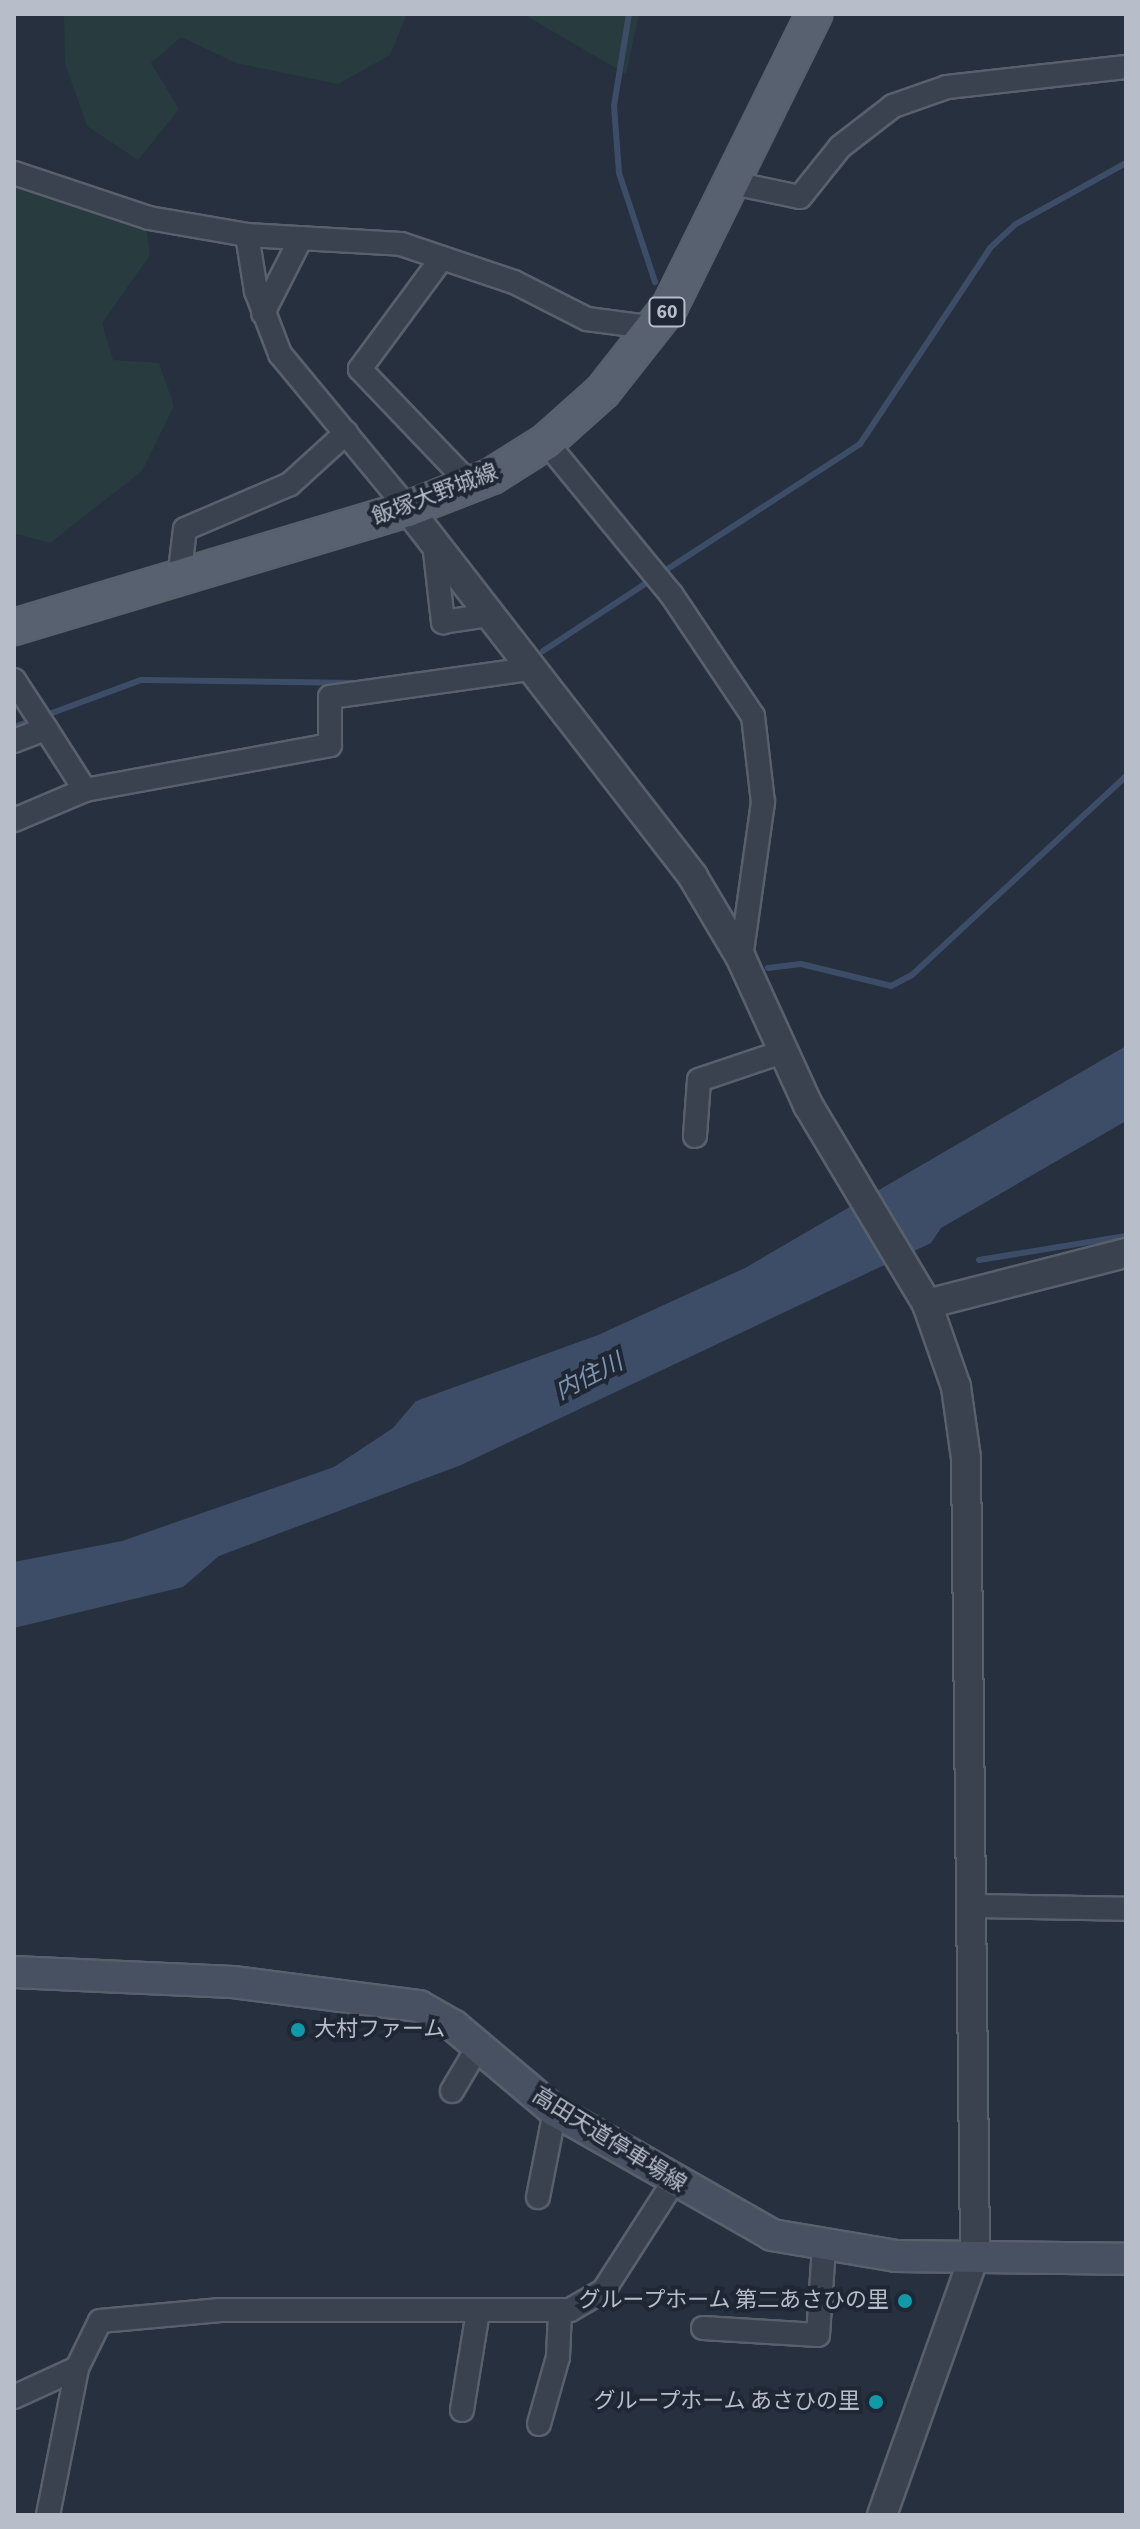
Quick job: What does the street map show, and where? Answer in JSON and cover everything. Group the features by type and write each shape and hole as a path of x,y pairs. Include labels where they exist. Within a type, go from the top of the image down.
{"main road":[{"name":"飯塚大野城線","path":"14,627 408,509 471,485 546,442 603,391 655,328 733,183 814,14"},
{"name":"高田天道停車場線","path":"14,1972 386,1998 419,2006 478,2047 555,2111 772,2235 824,2247 1126,2259"}],"street":[{"path":"733,183 800,197 840,147 893,106 947,87 1126,67"},
{"path":"14,173 149,218 247,235 401,244 587,319 655,328"},
{"path":"247,235 263,313 280,354 408,509 693,877 741,958 782,1052 845,1167 927,1304 946,1346 966,1458 975,1906 975,2254 882,2515"},
{"path":"263,313 301,238"},
{"path":"442,258 360,369 471,485"},
{"path":"179,579 185,529 290,484 346,433"},
{"path":"546,442 671,594 753,716 763,802 741,958"},
{"path":"434,543 443,622 489,615"},
{"path":"14,820 85,790 330,745 330,697 530,669"},
{"path":"14,680 85,790"},
{"path":"14,741 40,720"},
{"path":"695,1136 699,1080 782,1052"},
{"path":"927,1304 1126,1253"},
{"path":"975,1906 1126,1909"},
{"path":"452,2091 478,2047"},
{"path":"538,2197 555,2111"},
{"path":"49,2515 77,2368 100,2321 132,2313 560,2311 589,2304 604,2290 674,2181"},
{"path":"703,2328 818,2335 824,2247"},
{"path":"462,2410 478,2311"},
{"path":"539,2424 558,2357 560,2311"},
{"path":"14,2397 77,2368"}],"green space":[{"path":"64,14 407,14 390,55 338,84 236,63 181,37 151,63 179,109 138,160 87,126 65,63"},
{"path":"523,14 639,14 626,74"},
{"path":"14,181 146,227 150,255 102,323 113,360 159,363 174,406 142,471 50,543 14,533"}],"water":[{"name":"内住川","path":"1126,1046 1126,1121 941,1228 931,1243 461,1465 219,1556 183,1587 14,1628 14,1562 122,1541 334,1467 393,1428 416,1401 598,1335 745,1268"}],"waterway":[{"path":"629,14 614,106 619,173 655,282"},
{"path":"663,572 860,444 990,248 1016,224 1126,163"},
{"path":"543,651 648,582"},
{"path":"44,716 141,680 358,683"},
{"path":"14,727 33,720"},
{"path":"768,968 801,964 891,986 912,975 1126,776"},
{"path":"979,1260 1126,1236"}],"place":[{"name":"大村ファーム","path":"298,2030"},
{"name":"グループホーム 第二あさひの里","path":"905,2301"},
{"name":"グループホーム あさひの里","path":"876,2402"}]}
